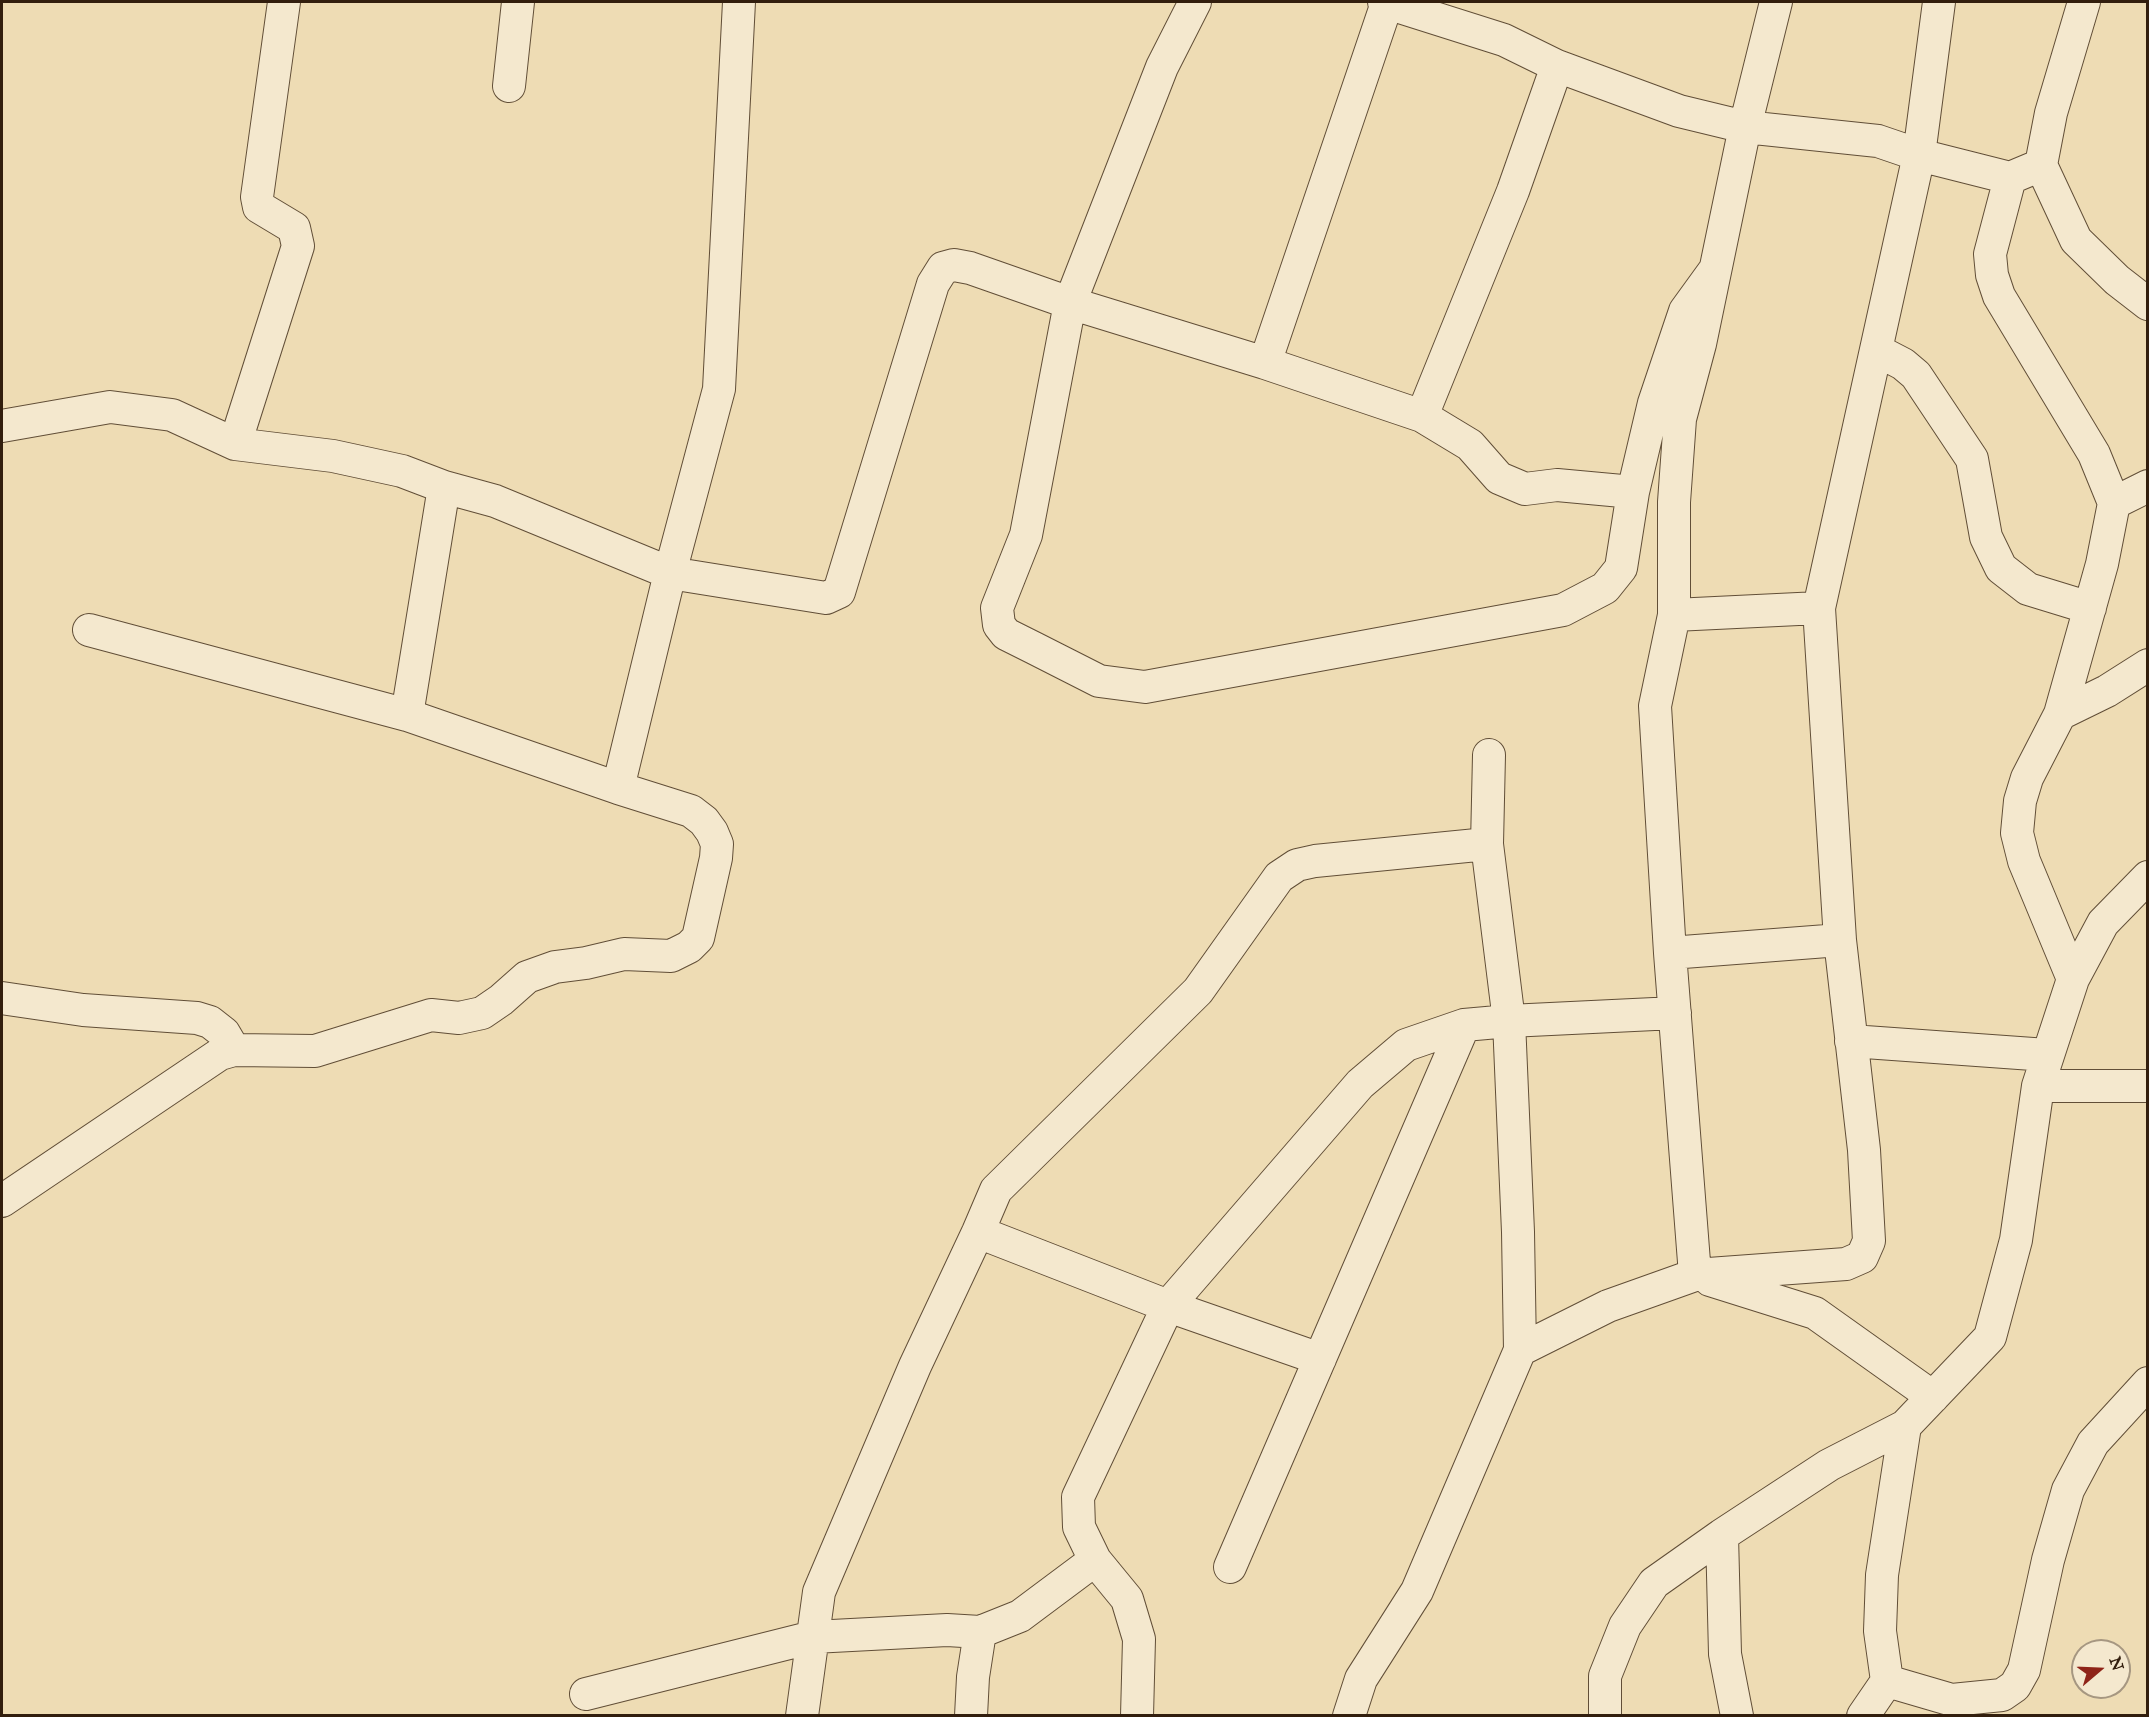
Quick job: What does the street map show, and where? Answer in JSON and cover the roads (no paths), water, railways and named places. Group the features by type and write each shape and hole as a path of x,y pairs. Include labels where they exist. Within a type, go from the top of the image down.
{"street":[{"path":"234,444 298,246 294,228 259,207 257,196 284,2"},
{"path":"509,86 518,2"},
{"path":"618,788 670,573 719,389 739,2"},
{"path":"1195,2 1162,67 1070,303 1026,535 997,608 999,625 1006,634 1100,681 1145,687 1563,610 1605,588 1621,568 1633,492 1654,403 1684,311 1714,271"},
{"path":"1265,363 1386,2 1504,40 1557,66 1679,111 1745,127 1878,141 1919,155 2010,178 2041,165"},
{"path":"1695,1275 1670,953 1655,706 1674,615 1674,502 1680,419 1700,344 1745,127 1776,2"},
{"path":"1520,1350 1608,1306 1695,1275 1846,1264 1862,1257 1869,1241 1864,1150 1840,940 1819,608 1919,155 1940,2"},
{"path":"2084,2 2051,113 2041,165 2076,240 2117,280 2148,304"},
{"path":"1422,416 1513,191 1557,66"},
{"path":"2010,178 1990,254 1992,275 1999,296 2094,454 2114,503 2102,564 2060,714 2027,777 2020,801 2017,833 2024,861 2073,979"},
{"path":"2,426 110,407 172,415 234,444 333,456 402,471 444,487 495,501 670,573 826,598 839,592 933,284 943,268 954,265 970,268 1070,303 1265,363 1422,416 1470,445 1499,478 1525,489 1557,485 1633,492"},
{"path":"1876,350 1903,364 1916,375 1972,459 1986,537 2001,568 2028,589 2090,608"},
{"path":"2114,503 2148,486"},
{"path":"407,715 444,487"},
{"path":"1674,615 1819,608"},
{"path":"2,1201 220,1054 234,1050 315,1051 431,1015 459,1018 482,1013 527,977 555,967 586,963 624,954 671,956 689,947 698,938 716,858 717,844 712,832 704,821 691,811 407,715 89,630"},
{"path":"2060,714 2107,691 2148,665"},
{"path":"1349,1716 1361,1679 1417,1591 1520,1350 1518,1232 1509,1021 1487,844 1490,755"},
{"path":"802,1716 819,1592 915,1366 996,1190 1198,992 1279,877 1297,865 1315,861 1487,844"},
{"path":"1605,1716 1605,1676 1625,1626 1654,1583 1829,1465 1905,1426 1990,1337 2016,1239 2038,1086 2073,979 2103,923 2148,877"},
{"path":"1670,953 1840,940"},
{"path":"2,998 83,1010 197,1018 210,1022 224,1033 234,1050"},
{"path":"1137,1716 1139,1639 1127,1599 1095,1560 1079,1527 1078,1497 1168,1306 1360,1084 1406,1045 1464,1026 1509,1021 1675,1013"},
{"path":"1230,1567 1464,1026"},
{"path":"1851,1041 2048,1055"},
{"path":"2038,1086 2148,1086"},
{"path":"978,1232 1168,1306 1320,1359"},
{"path":"1695,1275 1815,1313 1933,1397"},
{"path":"1887,1682 1952,1700 2002,1695 2015,1686 2024,1670 2048,1560 2068,1490 2093,1443 2148,1383"},
{"path":"1863,1716 1887,1682 1880,1631 1882,1575 1905,1426"},
{"path":"1722,1536 1725,1654 1737,1716"},
{"path":"586,1694 813,1637 947,1630 980,1632 1020,1616 1095,1560"},
{"path":"971,1716 973,1677 980,1632"}]}
